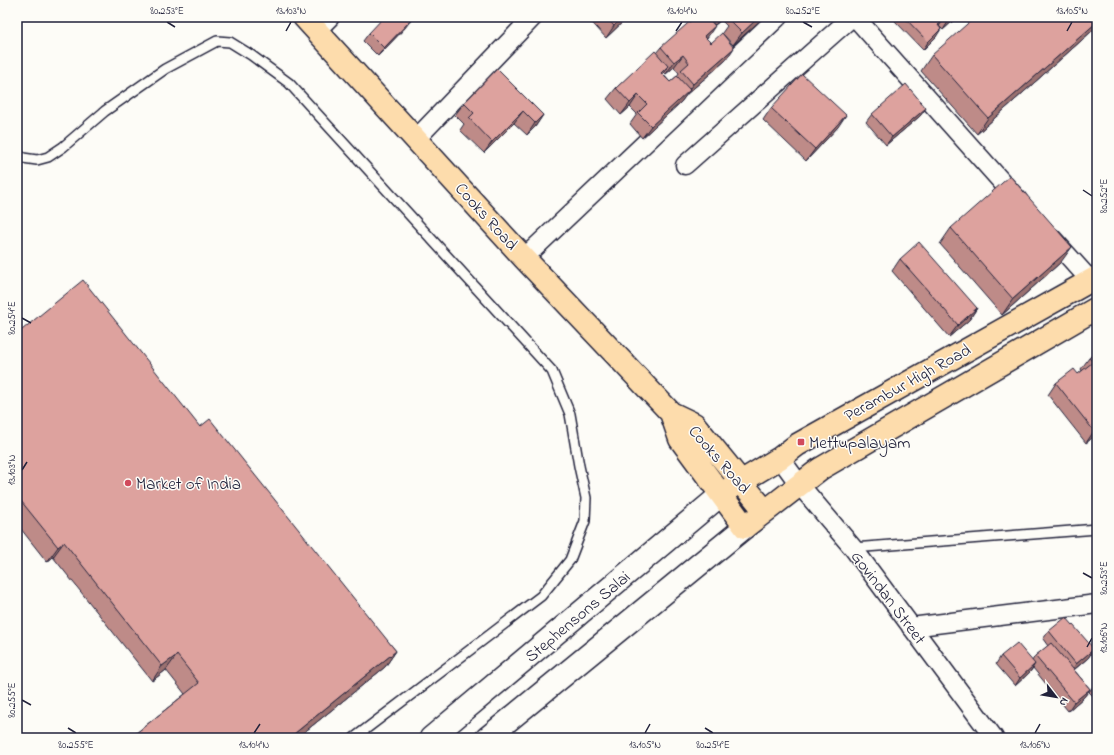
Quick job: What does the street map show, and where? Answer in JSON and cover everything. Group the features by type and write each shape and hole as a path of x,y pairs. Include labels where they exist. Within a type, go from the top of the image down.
{"main road":[{"name":"Cooks Road","path":"317,21 416,139 524,258 671,413 694,424 765,511"},
{"name":"Perambur High Road","path":"722,494 780,458 797,445 1093,278"},
{"name":"Perambur High Road","path":"745,527 820,469 1097,308"},
{"name":"Cooks Road","path":"671,413 680,439 745,527"},
{"name":"Stephensons Salai","path":"431,738 722,494"},
{"path":"487,738 745,527"}],"street":[{"path":"416,139 533,17"},
{"path":"524,258 778,17"},
{"path":"685,165 852,17"},
{"path":"855,17 1036,220 1093,278"},
{"name":"Govindan Street","path":"780,458 799,484 853,548 994,738"},
{"path":"911,627 1097,604"}],"lane":[{"path":"17,152 23,158 37,160 48,157 63,147 105,111 165,68 217,41 230,42 251,55 289,83 552,371 570,414 586,498 585,521 570,560 541,596 354,738"},
{"path":"853,548 1097,529"}],"building":[{"path":"384,17 407,17 411,20 384,48 369,33"},
{"path":"606,17 623,17 614,26"},
{"path":"695,17 707,17 715,26 704,36 711,43 722,33 734,48 693,84 681,70 689,63 683,55 674,62 661,47"},
{"path":"735,17 759,17 742,33 730,21"},
{"path":"904,17 954,17 948,22 945,18 938,25 941,29 928,42"},
{"path":"975,17 1097,17 1097,22 988,118 932,55"},
{"path":"655,51 668,66 661,73 670,82 677,76 690,90 651,126 638,113 647,104 638,95 630,103 616,88"},
{"path":"497,69 543,115 535,123 523,111 492,142 469,118 474,113 464,103"},
{"path":"802,74 846,115 815,149 771,108"},
{"path":"906,84 926,108 892,137 872,114"},
{"path":"1010,176 1072,247 1013,299 951,228"},
{"path":"919,242 977,308 958,325 900,259"},
{"name":"Market of India","path":"83,280 200,427 210,419 396,651 289,738 130,738 199,683 177,655 162,666 64,542 58,547 17,496 17,334"},
{"path":"1097,351 1097,429 1094,431 1056,383 1074,369 1078,374 1093,362 1089,358"},
{"path":"1066,617 1094,649 1076,664 1049,631"},
{"path":"1017,643 1035,664 1020,678 1001,656"},
{"path":"1051,643 1090,689 1074,702 1035,656"}],"place":[{"name":"Mettupalayam","path":"801,442"},
{"name":"Market of India","path":"128,483"}]}
